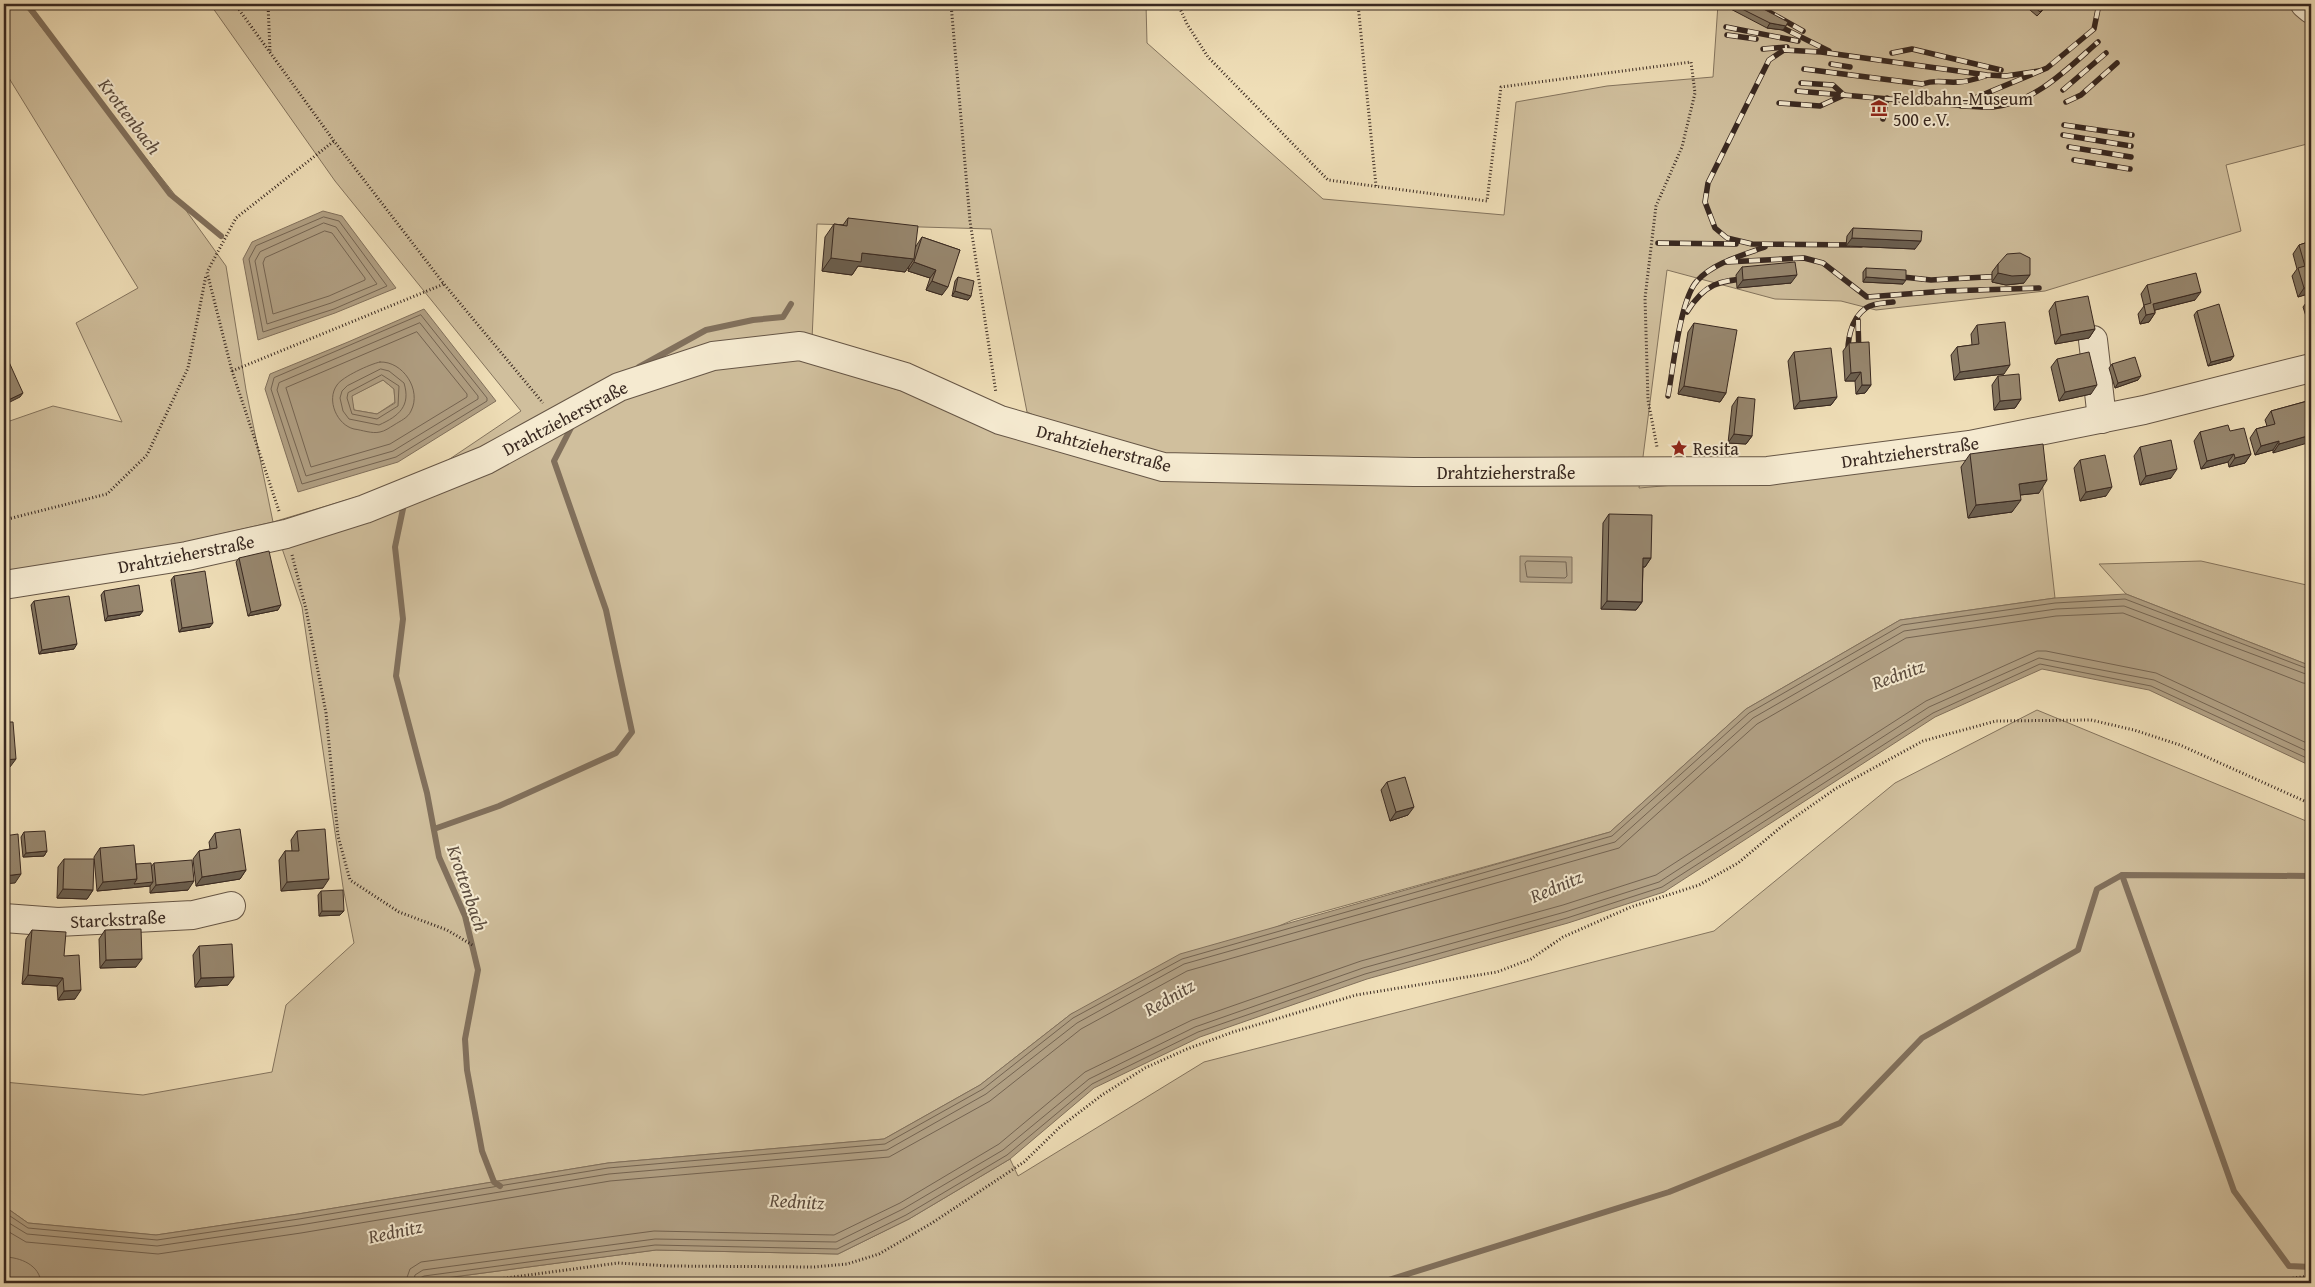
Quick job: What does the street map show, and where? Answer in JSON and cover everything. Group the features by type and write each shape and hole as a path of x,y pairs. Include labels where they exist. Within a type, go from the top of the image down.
{"street":[{"path":"2304,4 2311,9"},
{"path":"2093,340 2102,419"},
{"name":"Drahtzieherstraße","path":"4,585 187,556 286,534 365,509 486,460 619,387 713,356 800,346 905,377 1000,420 1163,467 1424,472 1768,471 1970,445 2102,419 2311,368"},
{"name":"Starckstraße","path":"4,918 58,922 193,915 230,906"}],"path":[{"path":"235,4 334,141 444,284 558,421"},
{"path":"268,4 270,52"},
{"path":"951,4 970,221 1000,420"},
{"path":"1178,4 1187,24 1208,57 1328,180 1487,201 1501,87 1691,62 1695,93 1682,147 1656,206 1645,298 1648,400 1662,472"},
{"path":"1358,4 1376,186"},
{"path":"4,520 107,494 147,455 188,368 207,272 236,218 334,141"},
{"path":"207,272 232,371 286,534 306,609 326,713 338,836 350,880 399,912 447,930 474,946"},
{"path":"232,371 444,284"},
{"path":"470,1283 618,1263 670,1266 814,1267 847,1264 879,1254 979,1193 1024,1162 1060,1127 1102,1094 1154,1064 1187,1049 1233,1032 1356,995 1497,972 1531,959 1562,937 1630,907 1699,885 1738,863 1781,827 1835,788 1923,741 1996,721 2091,720 2134,730 2180,745 2311,804"},
{"path":"2251,1283 2311,1276"}],"shaded area":[{"path":"4,4 23,4 172,191 226,266 246,390 273,522 168,546 4,575 4,423 53,406 122,422 76,323 138,288 4,70"},
{"path":"210,4 1146,4 1147,43 1323,199 1504,215 1516,102 1607,86 1713,77 1718,4 2311,4 2311,143 2226,165 2241,231 2045,291 1876,310 1841,301 1775,299 1667,270 1639,488 2039,454 2055,598 1900,620 1746,709 1610,832 1293,920 1071,1014 980,1085 884,1139 608,1163 298,1214 156,1235 28,1223 4,1206 4,1082 143,1095 272,1072 286,1005 354,943 343,887 302,607 273,522 423,477 521,411 335,181","holes":["817,224 991,229 1027,412 1154,469 811,363"]},
{"path":"383,380 394,389 395,402 377,414 354,410 351,396"},
{"path":"2201,561 2311,586 2311,666 2126,594 2099,564"},
{"path":"2037,710 2311,823 2311,1283 408,1283 656,1250 838,1254 909,1219 1010,1159 1018,1176 1204,1062 1714,931 1895,783"}],"water":[{"path":"323,211 342,216 396,288 335,313 258,340 243,259 252,242"},
{"path":"424,309 496,401 398,462 298,492 265,389 270,374","holes":["383,380 394,389 395,403 377,414 354,410 352,396"]},
{"path":"1520,556 1572,557 1572,583 1520,582"},
{"name":"Rednitz","path":"2126,594 2311,666 2311,766 2149,690 2042,669 1935,717 1664,892 1568,923 1367,979 1200,1037 1094,1088 1010,1159 909,1219 838,1254 656,1250 408,1283 28,1283 4,1275 4,1206 28,1223 156,1235 298,1214 608,1163 884,1139 980,1085 1071,1014 1180,954 1610,832 1746,709 1900,620 2055,598"}],"building":[{"path":"1732,4 1754,4 1788,22 1786,26 1770,23"},
{"path":"2031,4 2048,4 2040,12"},
{"path":"848,218 918,226 914,259 862,253 861,262 831,258 834,224 847,226"},
{"path":"1853,228 1922,231 1921,241 1852,238"},
{"path":"922,237 960,250 948,287 932,281 936,270 914,262"},
{"path":"2311,241 2311,286 2304,288 2298,268 2305,266 2299,245"},
{"path":"2020,253 2030,258 2030,275 2012,276 1998,273 1998,264 2007,254"},
{"path":"1795,262 1797,275 1743,280 1742,267"},
{"path":"1866,268 1906,270 1906,280 1866,277"},
{"path":"2196,273 2201,292 2153,304 2155,313 2146,315 2144,305 2151,303 2147,285"},
{"path":"958,277 974,281 971,296 955,291"},
{"path":"2088,296 2095,329 2061,335 2055,302"},
{"path":"2311,301 2311,319 2306,303"},
{"path":"2219,304 2234,356 2211,362 2197,311"},
{"path":"2005,322 2010,365 1960,372 1957,347 1979,344 1977,325"},
{"path":"1694,323 1737,330 1726,393 1684,386"},
{"path":"1869,342 1871,385 1862,385 1861,372 1851,373 1849,343"},
{"path":"1831,348 1837,397 1800,401 1794,352"},
{"path":"4,351 23,393 4,402"},
{"path":"2089,352 2097,385 2065,392 2057,359"},
{"path":"2135,357 2141,376 2118,383 2112,364"},
{"path":"2019,374 2021,399 2000,401 1998,376"},
{"path":"1738,397 1755,399 1752,436 1734,434"},
{"path":"2311,400 2311,435 2279,444 2279,441 2261,446 2256,429 2275,424 2271,411"},
{"path":"2228,425 2230,431 2244,428 2251,454 2235,458 2234,454 2207,461 2200,432"},
{"path":"2171,440 2177,469 2146,476 2140,447"},
{"path":"2043,444 2047,480 2019,484 2021,500 1976,505 1970,454"},
{"path":"2105,455 2112,487 2086,492 2080,460"},
{"path":"1609,514 1652,515 1651,558 1643,558 1642,602 1607,601"},
{"path":"269,551 281,605 251,612 239,558"},
{"path":"205,571 213,623 182,628 174,576"},
{"path":"139,585 143,611 108,616 104,591"},
{"path":"69,596 77,644 42,650 34,601"},
{"path":"4,722 13,722 16,759 4,760"},
{"path":"1405,777 1414,807 1396,812 1387,782"},
{"path":"240,829 246,870 202,877 199,851 217,848 215,833"},
{"path":"325,829 329,879 287,882 285,851 299,851 297,831"},
{"path":"45,831 47,851 26,853 24,832"},
{"path":"18,834 21,874 4,876 4,836"},
{"path":"134,845 137,879 103,882 100,848"},
{"path":"64,859 94,859 93,890 63,889"},
{"path":"192,860 194,881 156,885 154,863"},
{"path":"151,863 153,882 134,884 137,879 136,864"},
{"path":"343,890 344,911 322,911 321,891"},
{"path":"141,929 142,959 106,960 105,930"},
{"path":"32,930 66,932 64,956 79,955 81,990 64,991 63,978 28,975"},
{"path":"232,944 234,977 201,978 199,946"}],"waterway":[{"name":"Krottenbach","path":"27,4 170,194 221,236"},
{"path":"639,367 706,330 753,320 783,317 791,304"},
{"path":"434,829 499,806 616,753 632,732 606,610 554,461 574,422"},
{"name":"Krottenbach","path":"404,504 395,547 403,619 396,676 427,793 439,857 465,916 478,970 465,1039 467,1070 482,1151 494,1182 500,1186"},
{"path":"2122,875 2234,1191 2289,1266 2311,1267"},
{"path":"1379,1283 1669,1192 1840,1123 1922,1038 2078,950 2097,889 2122,875 2311,876"}],"railway":[{"path":"1755,4 1803,31"},
{"path":"1797,91 1958,105 2047,68 2094,29 2099,4"},
{"path":"1771,22 1829,51"},
{"path":"1726,27 1798,41"},
{"path":"1727,35 1756,39"},
{"path":"1961,106 1993,107 2023,99 2050,83 2098,42"},
{"path":"1763,49 1787,47"},
{"path":"1892,53 1912,49 2001,70"},
{"path":"1861,245 1752,244 1727,238 1715,228 1705,202 1708,183 1769,60 1784,50 1821,52 1987,75 2006,76 2039,71"},
{"path":"2063,90 2106,53"},
{"path":"2066,102 2081,95 2117,63"},
{"path":"1831,64 1850,67"},
{"path":"1804,69 1922,84 1936,81 1965,81 1985,76"},
{"path":"1801,83 1833,85 1844,95"},
{"path":"1779,103 1820,106 1842,96"},
{"path":"1883,119 1887,98"},
{"path":"2064,125 2132,135"},
{"path":"2063,135 2131,146"},
{"path":"2069,147 2131,157"},
{"path":"2074,160 2130,169"},
{"path":"1658,243 1736,244"},
{"path":"1668,396 1682,318 1691,290 1697,281 1711,269 1729,260 1765,247"},
{"path":"1727,262 1804,258 1823,263 1867,297 1946,291 2039,288"},
{"path":"1893,276 1931,280 2004,276"},
{"path":"1687,312 1700,295 1714,285 1721,282 1751,278"},
{"path":"1848,359 1848,345 1856,318 1872,305 1893,302"},
{"path":"1858,320 1859,357"}],"place":[{"name":"Feldbahn-Museum 500 e.V.","path":"1879,108"},
{"name":"Resita","path":"1679,448"}]}
